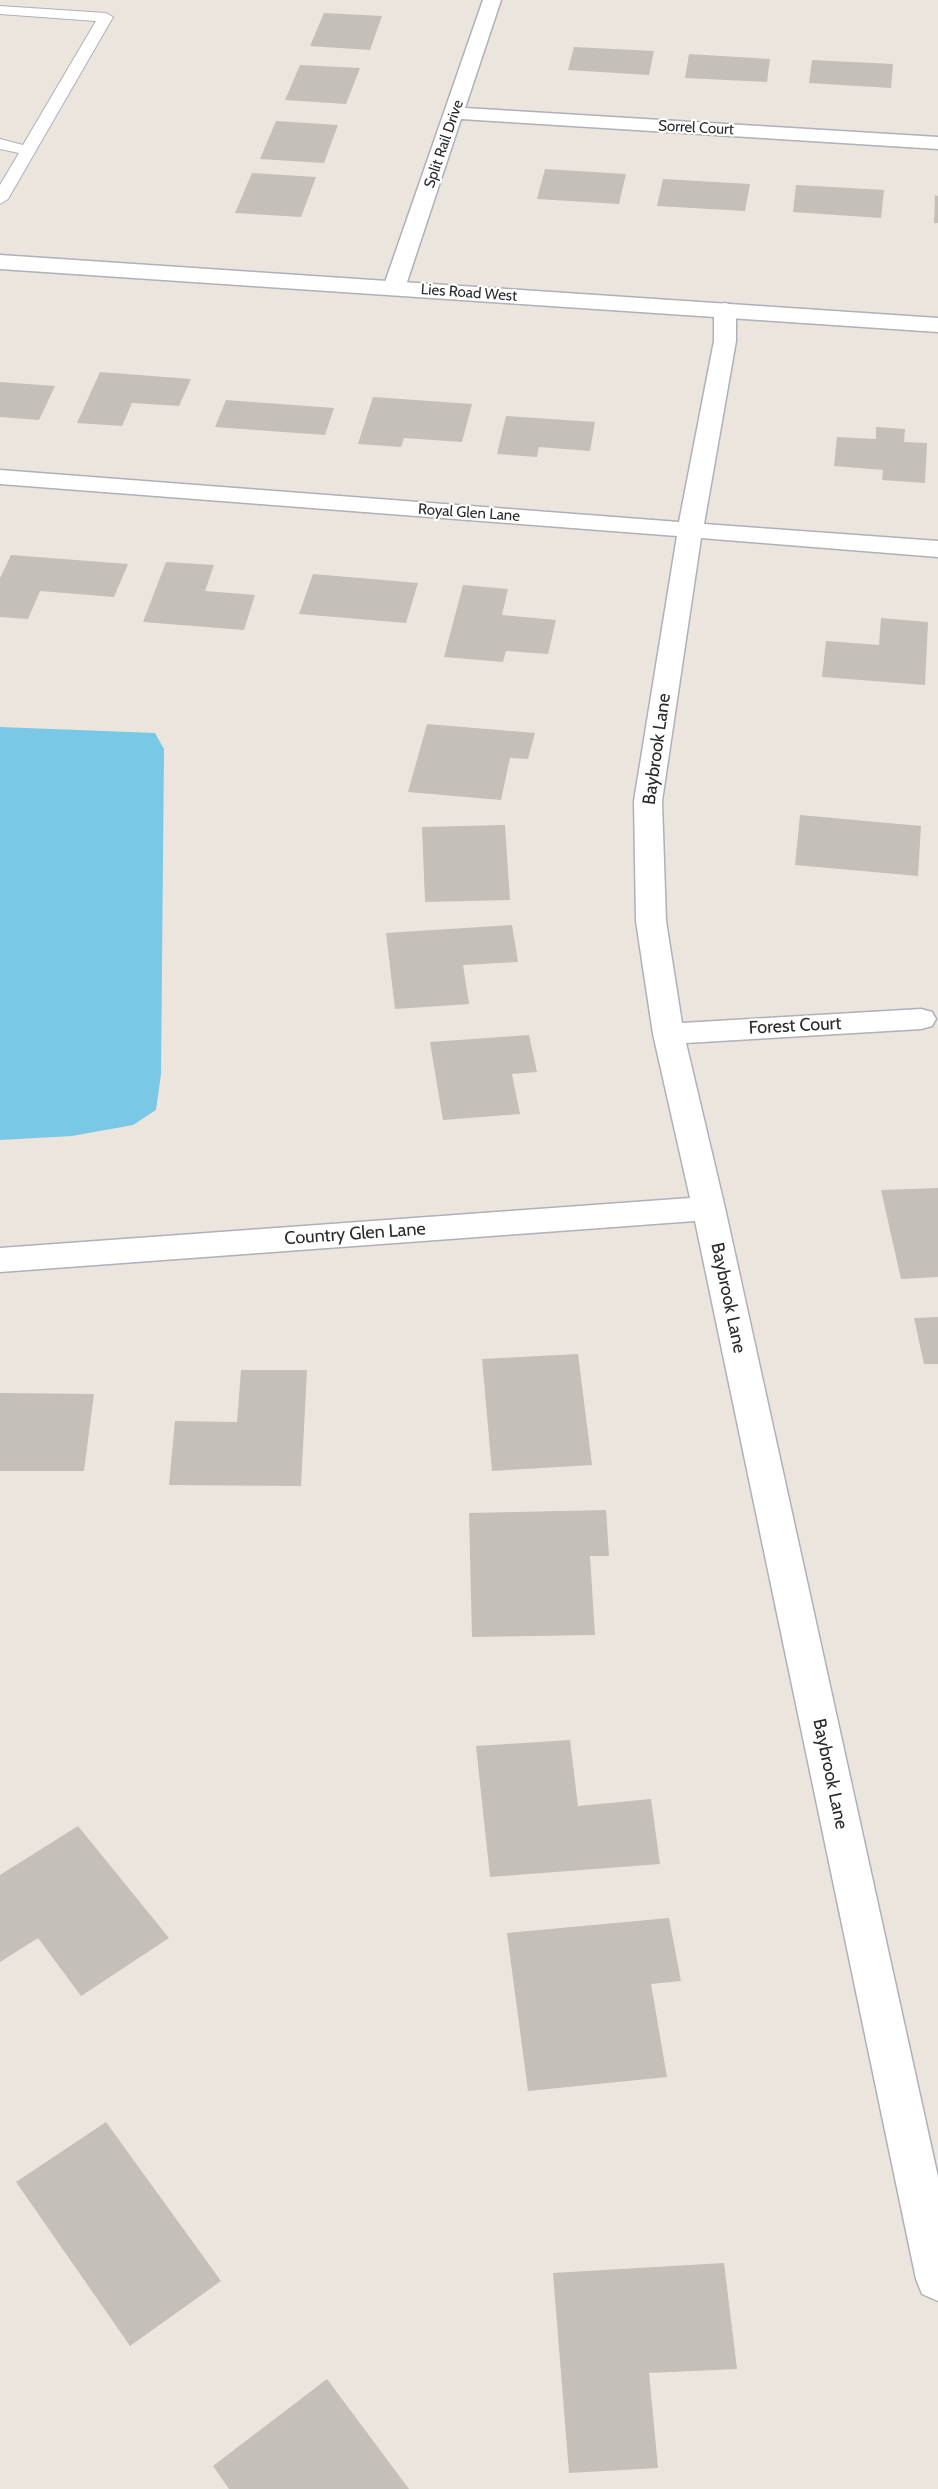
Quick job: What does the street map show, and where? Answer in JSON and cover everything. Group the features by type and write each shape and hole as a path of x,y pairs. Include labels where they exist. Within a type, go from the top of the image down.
{"street":[{"name":"Split Rail Drive","path":"394,288 492,0"},
{"name":"Sorrel Court","path":"455,113 938,143"},
{"name":"Lies Road West","path":"0,262 938,325"},
{"name":"Baybrook Lane","path":"725,310 725,340 690,530 648,801 651,921 668,1034 709,1208 938,2279"},
{"name":"Royal Glen Lane","path":"0,477 938,549"},
{"name":"Forest Court","path":"668,1034 921,1019"},
{"name":"Country Glen Lane","path":"0,1260 709,1208"}],"lane":[{"path":"0,10 106,17 1,194"},
{"path":"0,144 28,151"}],"water":[{"path":"0,727 155,733 164,749 161,1074 156,1110 133,1125 72,1136 0,1140"}],"building":[{"path":"324,13 382,16 370,50 310,46"},
{"path":"574,47 654,51 649,75 568,70"},
{"path":"689,54 770,59 767,82 685,78"},
{"path":"812,60 893,64 891,88 809,83"},
{"path":"300,65 360,68 346,104 285,100"},
{"path":"276,121 338,125 324,163 260,159"},
{"path":"545,169 626,174 619,204 537,199"},
{"path":"252,173 316,177 301,217 235,213"},
{"path":"663,179 750,184 745,211 657,206"},
{"path":"796,185 884,190 881,218 793,212"},
{"path":"935,195 938,196 938,223 934,223"},
{"path":"100,372 191,379 179,406 132,403 122,426 77,423"},
{"path":"0,382 55,386 39,420 0,417"},
{"path":"373,397 472,404 462,442 404,438 401,447 358,444"},
{"path":"226,400 334,408 325,435 215,427"},
{"path":"506,416 595,422 590,451 539,447 537,457 497,454"},
{"path":"876,427 905,429 904,442 927,443 925,483 882,480 883,470 834,466 837,437 876,439"},
{"path":"11,555 128,564 114,597 40,591 28,619 0,617 0,578"},
{"path":"166,562 214,565 205,591 255,595 244,630 143,622"},
{"path":"313,574 418,583 406,623 299,614"},
{"path":"463,585 508,589 502,615 556,620 548,654 506,651 503,662 444,657"},
{"path":"881,618 928,622 925,685 822,677 826,641 879,645"},
{"path":"427,724 535,733 528,759 510,758 501,800 408,792"},
{"path":"800,815 921,826 918,876 795,865"},
{"path":"505,825 510,900 425,902 422,827"},
{"path":"512,925 518,962 463,965 469,1004 395,1009 386,933"},
{"path":"529,1035 537,1072 512,1074 520,1114 443,1120 430,1042"},
{"path":"938,1188 938,1277 901,1279 881,1190"},
{"path":"938,1317 938,1364 924,1364 914,1318"},
{"path":"578,1354 592,1465 492,1471 482,1359"},
{"path":"241,1370 307,1370 301,1486 169,1485 175,1421 237,1422"},
{"path":"0,1393 94,1394 84,1471 0,1471"},
{"path":"606,1510 609,1556 590,1556 595,1635 472,1637 469,1513"},
{"path":"570,1740 578,1806 651,1799 660,1864 490,1877 476,1746"},
{"path":"78,1826 169,1938 81,1996 38,1938 0,1962 0,1875"},
{"path":"669,1918 681,1981 651,1984 667,2077 528,2091 507,1933"},
{"path":"106,2122 221,2281 130,2346 16,2182"},
{"path":"724,2263 737,2369 649,2373 658,2468 569,2473 553,2273"},
{"path":"327,2379 409,2489 229,2489 213,2466"}]}
